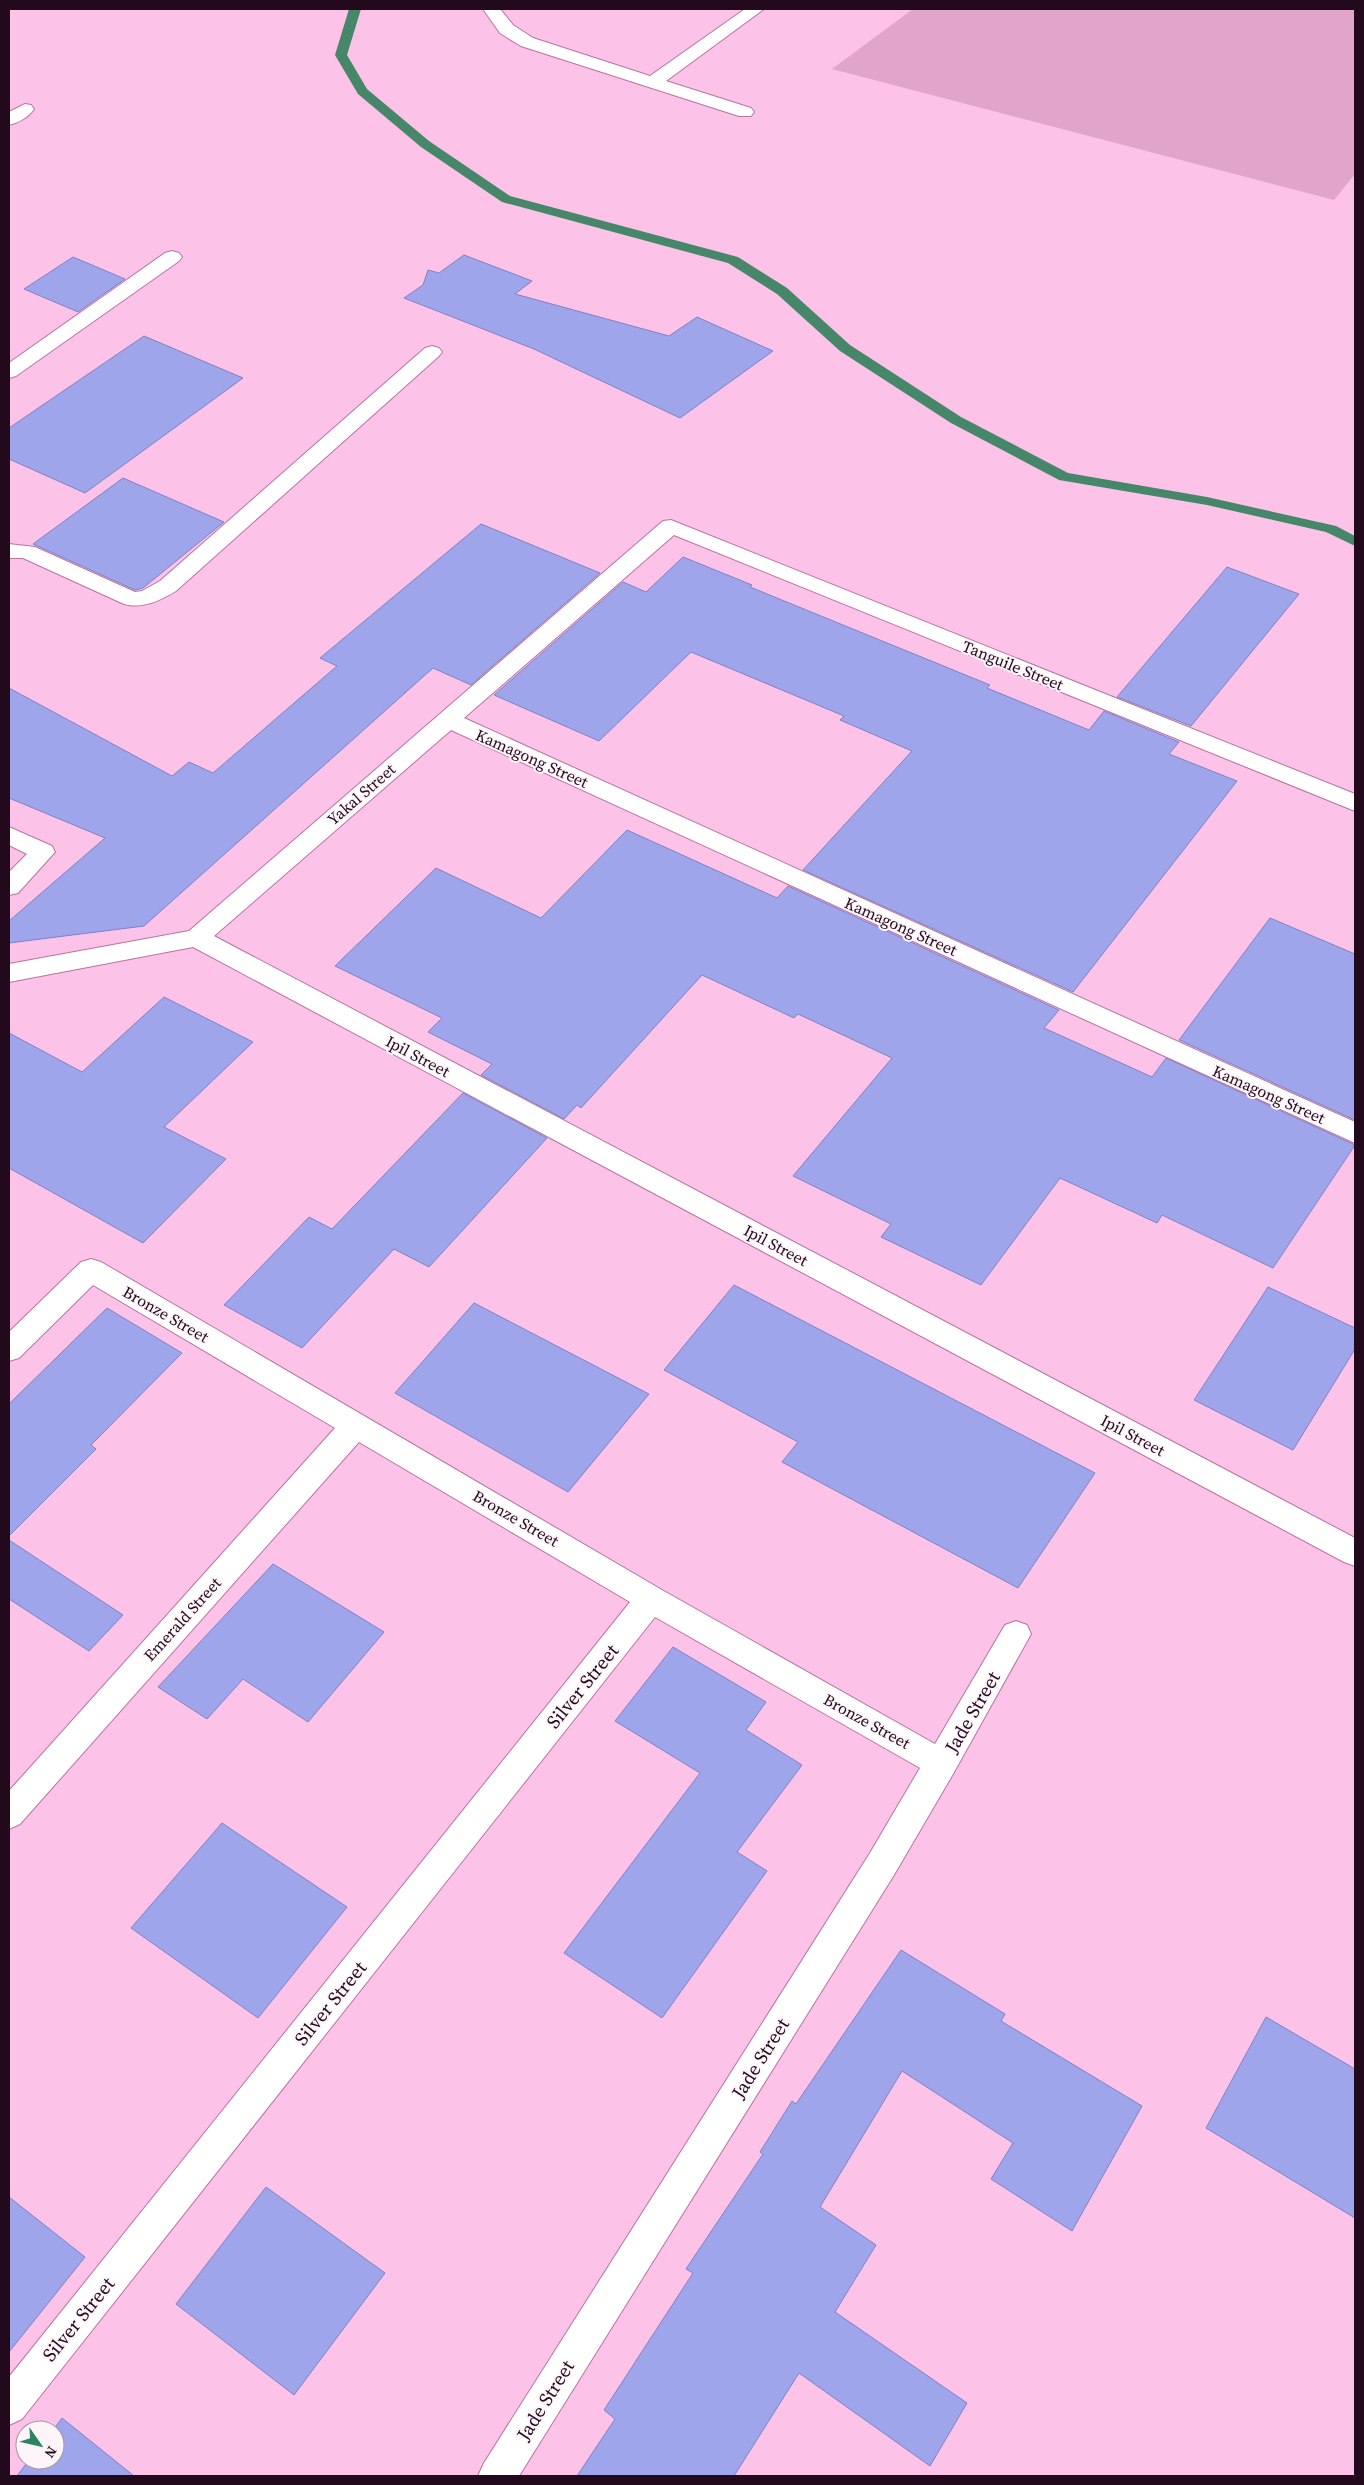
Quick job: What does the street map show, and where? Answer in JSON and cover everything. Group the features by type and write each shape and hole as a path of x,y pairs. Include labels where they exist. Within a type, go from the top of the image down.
{"street":[{"path":"492,9 503,27 512,35 745,112"},
{"path":"653,82 756,9"},
{"path":"9,120 24,109"},
{"path":"9,372 172,257"},
{"path":"9,551 27,552 132,599 147,598 168,586 432,352"},
{"name":"Yakal Street","path":"196,938 672,526"},
{"name":"Tanguile Street","path":"672,526 1355,803"},
{"name":"Kamagong Street","path":"447,719 1355,1133"},
{"path":"9,835 43,852 9,886"},
{"path":"9,973 196,938"},
{"name":"Ipil Street","path":"196,938 1355,1553"},
{"name":"Bronze Street","path":"9,1350 91,1270 651,1599 942,1764"},
{"name":"Emerald Street","path":"9,1814 356,1425"},
{"name":"Silver Street","path":"9,2406 651,1599"},
{"name":"Jade Street","path":"497,2476 882,1864 942,1764 1016,1634"}],"shaded area":[{"path":"913,9 1355,9 1355,174 1334,200 832,69"}],"building":[{"path":"464,255 532,281 515,294 669,336 697,317 773,351 680,418 534,349 404,298 423,285 428,270 439,273"},
{"path":"73,257 125,279 78,312 24,289"},
{"path":"144,336 243,378 85,493 9,459 9,428"},
{"path":"123,478 224,522 143,588 135,590 33,544"},
{"path":"481,524 600,573 471,685 433,668 144,926 9,943 9,921 105,838 9,798 9,688 172,776 189,762 213,773 337,666 320,658"},
{"path":"683,557 752,585 750,587 990,685 987,688 1089,730 1104,711 1179,742 1169,754 1237,781 1073,992 803,870 912,751 840,720 844,716 691,652 599,741 494,695 623,582 646,592"},
{"path":"1227,567 1299,594 1191,726 1117,697"},
{"path":"627,830 777,898 788,886 1059,1010 1044,1028 1152,1077 1166,1058 1355,1145 1273,1268 1162,1215 1157,1223 1060,1178 981,1285 881,1237 891,1224 793,1176 892,1058 798,1014 794,1018 702,975 581,1108 577,1105 564,1119 481,1075 492,1064 428,1032 442,1018 335,966 436,868 541,918"},
{"path":"1270,918 1355,954 1355,1120 1179,1040"},
{"path":"164,997 253,1042 164,1127 226,1159 143,1243 9,1168 9,1033 82,1072"},
{"path":"463,1093 547,1138 429,1267 394,1249 302,1348 224,1305 309,1217 332,1229"},
{"path":"734,1285 1095,1473 1018,1588 782,1462 798,1442 664,1370"},
{"path":"1268,1287 1355,1328 1355,1349 1293,1450 1194,1400"},
{"path":"474,1303 649,1394 568,1492 395,1393"},
{"path":"107,1308 182,1353 91,1445 96,1449 9,1536 9,1404"},
{"path":"9,1540 123,1615 89,1651 9,1599"},
{"path":"273,1564 384,1632 308,1722 243,1679 207,1719 158,1687"},
{"path":"673,1647 766,1702 746,1730 802,1765 737,1852 767,1871 662,2018 564,1953 700,1773 615,1721"},
{"path":"222,1823 347,1907 258,2018 131,1928"},
{"path":"901,1950 1005,2014 1001,2021 1142,2106 1072,2231 991,2179 1013,2143 902,2071 820,2207 876,2245 835,2312 967,2403 930,2466 799,2373 734,2476 577,2476 615,2419 604,2410 693,2273 686,2269 763,2154 760,2152 792,2101 796,2104"},
{"path":"1266,2017 1355,2069 1355,2218 1206,2128"},
{"path":"266,2187 385,2273 294,2395 176,2304"},
{"path":"9,2197 85,2257 9,2352"},
{"path":"65,2420 134,2476 17,2476 22,2470 65,2470"}],"waterway":[{"path":"355,9 341,55 362,91 425,144 506,199 733,260 782,291 845,348 956,420 1064,477 1207,501 1331,529 1355,542"}]}
